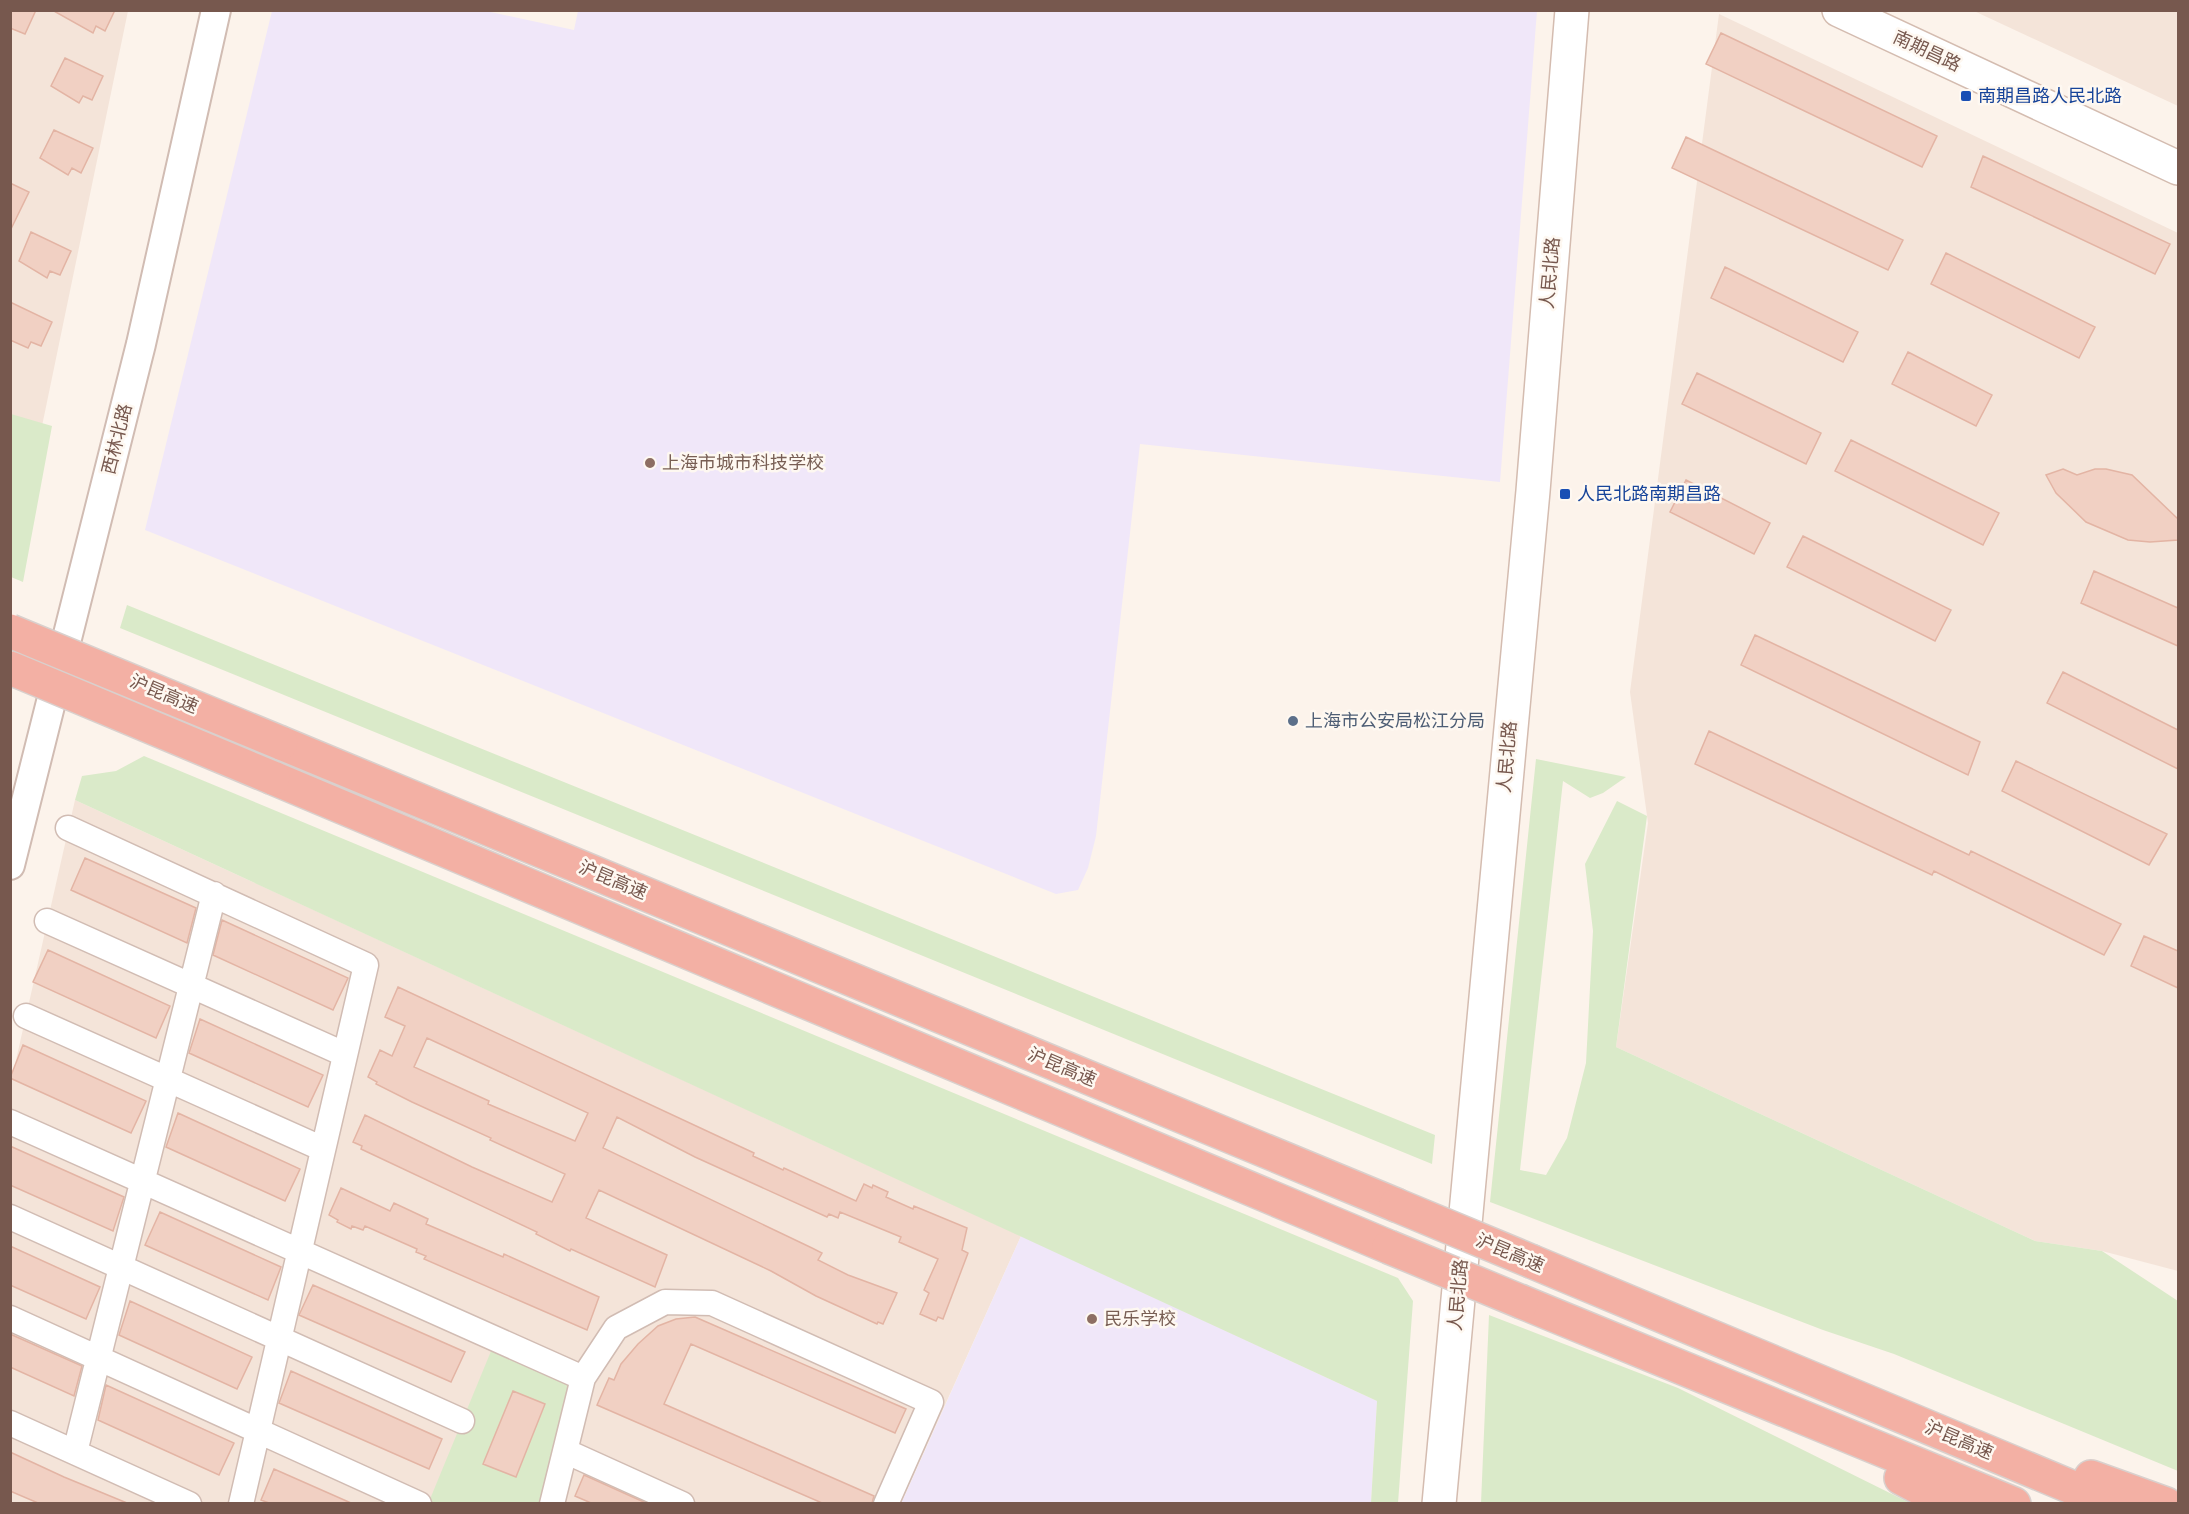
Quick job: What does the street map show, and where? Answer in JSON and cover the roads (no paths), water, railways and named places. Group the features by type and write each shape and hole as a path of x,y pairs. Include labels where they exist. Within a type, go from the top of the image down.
{"highway":[{"name":"沪昆高速","path":"10,631 2112,1503"},
{"name":"沪昆高速","path":"10,668 1389,1247 2014,1503"},
{"path":"1724,1341 2166,1503"},
{"path":"1707,1378 1950,1503"}],"main road":[{"name":"人民北路","path":"1439,1503 1533,491 1572,10"},
{"name":"南期昌路","path":"1839,10 2178,168"}],"street":[{"name":"西林北路","path":"10,865 141,344 216,10"},
{"path":"69,828 366,965 241,1503"},
{"path":"75,1452 214,894"},
{"path":"47,921 344,1054"},
{"path":"26,1016 323,1149"},
{"path":"10,1122 583,1378"},
{"path":"10,1217 462,1421"},
{"path":"552,1503 583,1378 616,1328 665,1302 712,1303 931,1402 886,1503"},
{"path":"10,1318 419,1503"},
{"path":"10,1423 189,1503"},
{"path":"565,1452 682,1503"}],"place":[{"name":"南期昌路人民北路","path":"1966,96"},
{"name":"上海市城市科技学校","path":"650,463"},
{"name":"人民北路南期昌路","path":"1565,494"},
{"name":"上海市公安局松江分局","path":"1293,721"},
{"name":"民乐学校","path":"1092,1319"}]}
